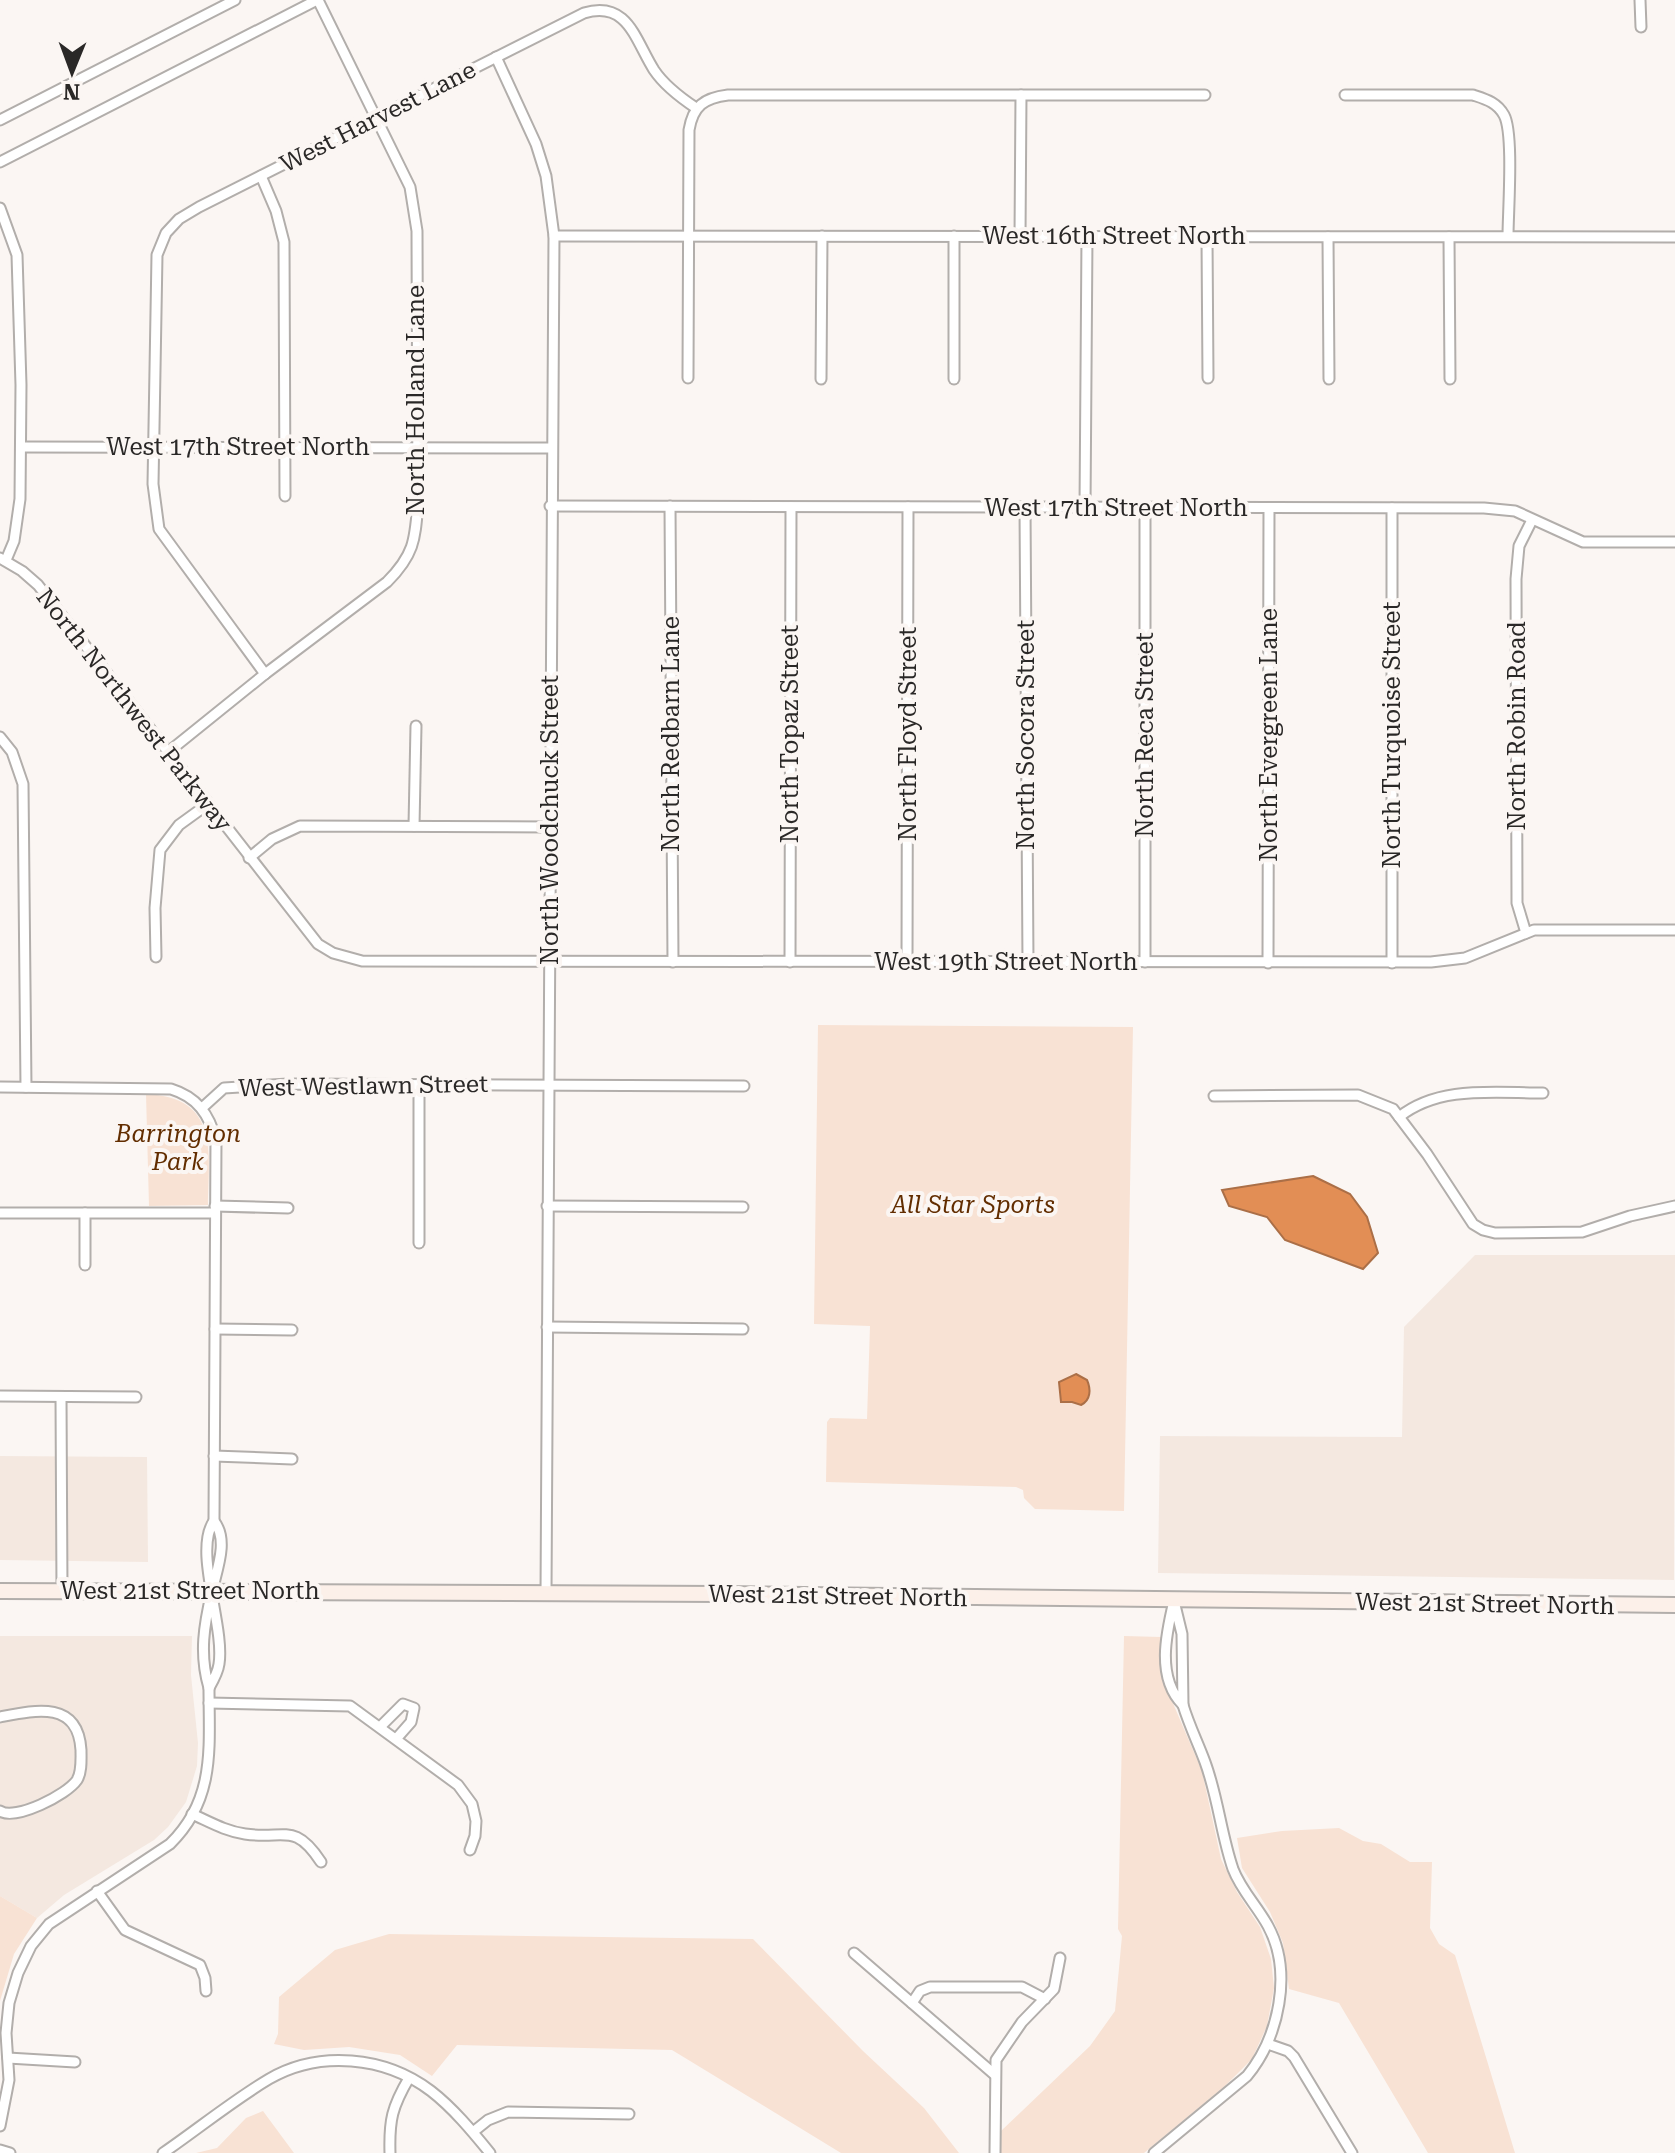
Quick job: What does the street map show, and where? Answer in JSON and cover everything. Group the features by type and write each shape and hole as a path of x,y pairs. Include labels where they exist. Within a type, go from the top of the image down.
{"main road":[{"name":"West 21st Street North","path":"0,1591 546,1593 1675,1605"}],"street":[{"path":"0,120 235,0"},
{"path":"0,162 318,0"},
{"name":"North Holland Lane","path":"167,753 387,582 401,568 414,543 418,502 417,231 410,187 318,0"},
{"path":"1640,0 1641,27"},
{"name":"West Harvest Lane","path":"153,447 157,255 166,233 179,219 594,10 608,11 622,17 655,72 696,108"},
{"name":"North Woodchuck Street","path":"496,57 536,144 546,176 554,236 550,506 546,1593"},
{"path":"688,378 689,130 691,117 702,101 728,95 1205,95"},
{"path":"1020,236 1021,95"},
{"path":"1345,95 1473,95 1490,100 1505,115 1509,137 1508,236"},
{"path":"261,176 276,211 284,242 285,496"},
{"name":"North Northwest Parkway","path":"0,208 17,255 21,447 20,499 14,541 3,559 38,585 249,858 318,944 333,953"},
{"name":"West 16th Street North","path":"554,236 1675,237"},
{"path":"821,379 822,236"},
{"path":"954,236 954,379"},
{"path":"1085,508 1087,236"},
{"path":"1207,237 1208,378"},
{"path":"1328,237 1329,379"},
{"path":"1449,237 1450,379"},
{"name":"West 17th Street North","path":"21,447 551,448"},
{"path":"153,447 153,484 159,529 265,674"},
{"name":"West 17th Street North","path":"550,506 1484,508 1515,511 1583,542 1675,542"},
{"name":"North Redbarn Lane","path":"670,506 673,962"},
{"name":"North Topaz Street","path":"790,962 791,507"},
{"name":"North Floyd Street","path":"907,962 908,507"},
{"name":"North Socora Street","path":"1025,508 1028,962"},
{"name":"North Reca Street","path":"1145,508 1145,962"},
{"name":"North Evergreen Lane","path":"1268,963 1269,508"},
{"name":"North Turquoise Street","path":"1392,508 1392,963"},
{"name":"North Robin Road","path":"1526,933 1517,903 1516,579 1519,546 1532,520"},
{"path":"414,826 416,726"},
{"path":"1,742 12,752 23,784 26,1087"},
{"path":"156,957 155,908 160,850 179,825 208,804"},
{"path":"249,858 272,839 300,826 550,827"},
{"name":"West 19th Street North","path":"333,953 362,961 388,963 1392,963 1465,958 1534,930 1675,930"},
{"name":"West Westlawn Street","path":"202,1108 224,1088 288,1084 744,1086"},
{"path":"419,1085 419,1243"},
{"path":"0,1087 161,1087 181,1092 202,1108 212,1124 216,1140 214,1521 221,1530 221,1554 203,1629 203,1667 209,1688 209,1703 208,1774 201,1800 170,1844 49,1924 25,1957 9,2003 5,2108 0,2126"},
{"path":"1399,1117 1414,1105 1451,1093 1543,1093"},
{"path":"1214,1096 1358,1095 1393,1109 1427,1154 1466,1215 1483,1230 1495,1233 1582,1232 1675,1206"},
{"path":"547,1206 743,1207"},
{"path":"0,1213 288,1208"},
{"path":"85,1213 85,1265"},
{"path":"547,1327 743,1329"},
{"path":"215,1329 292,1330"},
{"path":"0,1396 136,1397"},
{"path":"61,1397 62,1591"},
{"path":"214,1456 292,1459"},
{"path":"209,1688 219,1666 219,1629 212,1591"},
{"path":"1174,1601 1166,1632 1166,1664 1172,1694 1183,1705"},
{"path":"1154,2153 1168,2149 1247,2076 1268,2044 1278,2013 1280,1989 1275,1945 1269,1927 1234,1871 1221,1831 1206,1763 1183,1705 1182,1634 1174,1601"},
{"path":"209,1703 350,1706 458,1785 472,1804 476,1821 470,1850"},
{"path":"380,1727 403,1704 414,1708 411,1722 396,1739"},
{"path":"0,1717 44,1710 59,1713 72,1721 80,1737 82,1763 77,1781 66,1790 19,1814 0,1811"},
{"path":"192,1814 226,1830 249,1835 297,1837 308,1842 321,1862"},
{"path":"97,1891 125,1930 200,1965 206,1991"},
{"path":"854,1953 994,2074"},
{"path":"995,2153 994,2074 1000,2053 1022,2022 1054,1989 1060,1958"},
{"path":"912,2003 920,1991 930,1987 1022,1987 1045,1999"},
{"path":"1268,2044 1288,2051 1294,2057 1352,2153"},
{"path":"8,2058 75,2062"},
{"path":"163,2153 268,2080 296,2068 325,2061 350,2060 377,2065 429,2089 490,2153"},
{"path":"390,2153 389,2121 409,2078"},
{"path":"473,2132 488,2120 508,2112 629,2114"},
{"path":"0,2150 10,2153"}],"shaded area":[{"path":"1313,1176 1350,1194 1367,1217 1378,1253 1363,1269 1285,1240 1267,1217 1229,1206 1222,1190"},
{"path":"1475,1255 1675,1255 1674,1580 1158,1573 1160,1436 1402,1437 1404,1327"},
{"path":"1076,1374 1087,1380 1088,1397 1081,1405 1061,1402 1059,1382"},
{"path":"0,1456 147,1457 148,1562 0,1560"},
{"path":"0,1636 192,1636 191,1675 198,1743 197,1766 186,1802 154,1840 64,1895 37,1918 0,1896"}],"green space":[{"name":"All Star Sports","path":"818,1025 1133,1027 1124,1511 1035,1509 1024,1498 1023,1490 1016,1487 826,1482 827,1422 830,1418 867,1419 870,1326 814,1324"},
{"name":"Barrington Park","path":"146,1094 170,1097 187,1105 198,1116 208,1147 208,1205 149,1206"},
{"path":"1124,1636 1161,1637 1163,1680 1202,1771 1221,1859 1237,1892 1260,1927 1271,1959 1274,1988 1267,2026 1252,2059 1225,2086 1144,2153 1001,2153 1001,2131 1090,2046 1115,2011 1122,1936 1118,1929"},
{"path":"1339,1828 1363,1841 1381,1844 1410,1862 1432,1862 1430,1928 1439,1944 1455,1955 1515,2153 1428,2153 1339,2003 1289,1989 1283,1943 1270,1912 1242,1868 1237,1838 1282,1831"},
{"path":"0,1896 37,1918 14,1954 0,2001"},
{"path":"389,1934 753,1939 924,2108 959,2153 841,2153 672,2050 457,2045 432,2076 400,2055 349,2047 304,2050 274,2044 278,2034 279,1997 335,1950"},
{"path":"263,2111 294,2153 196,2153 217,2148 246,2118"}]}
